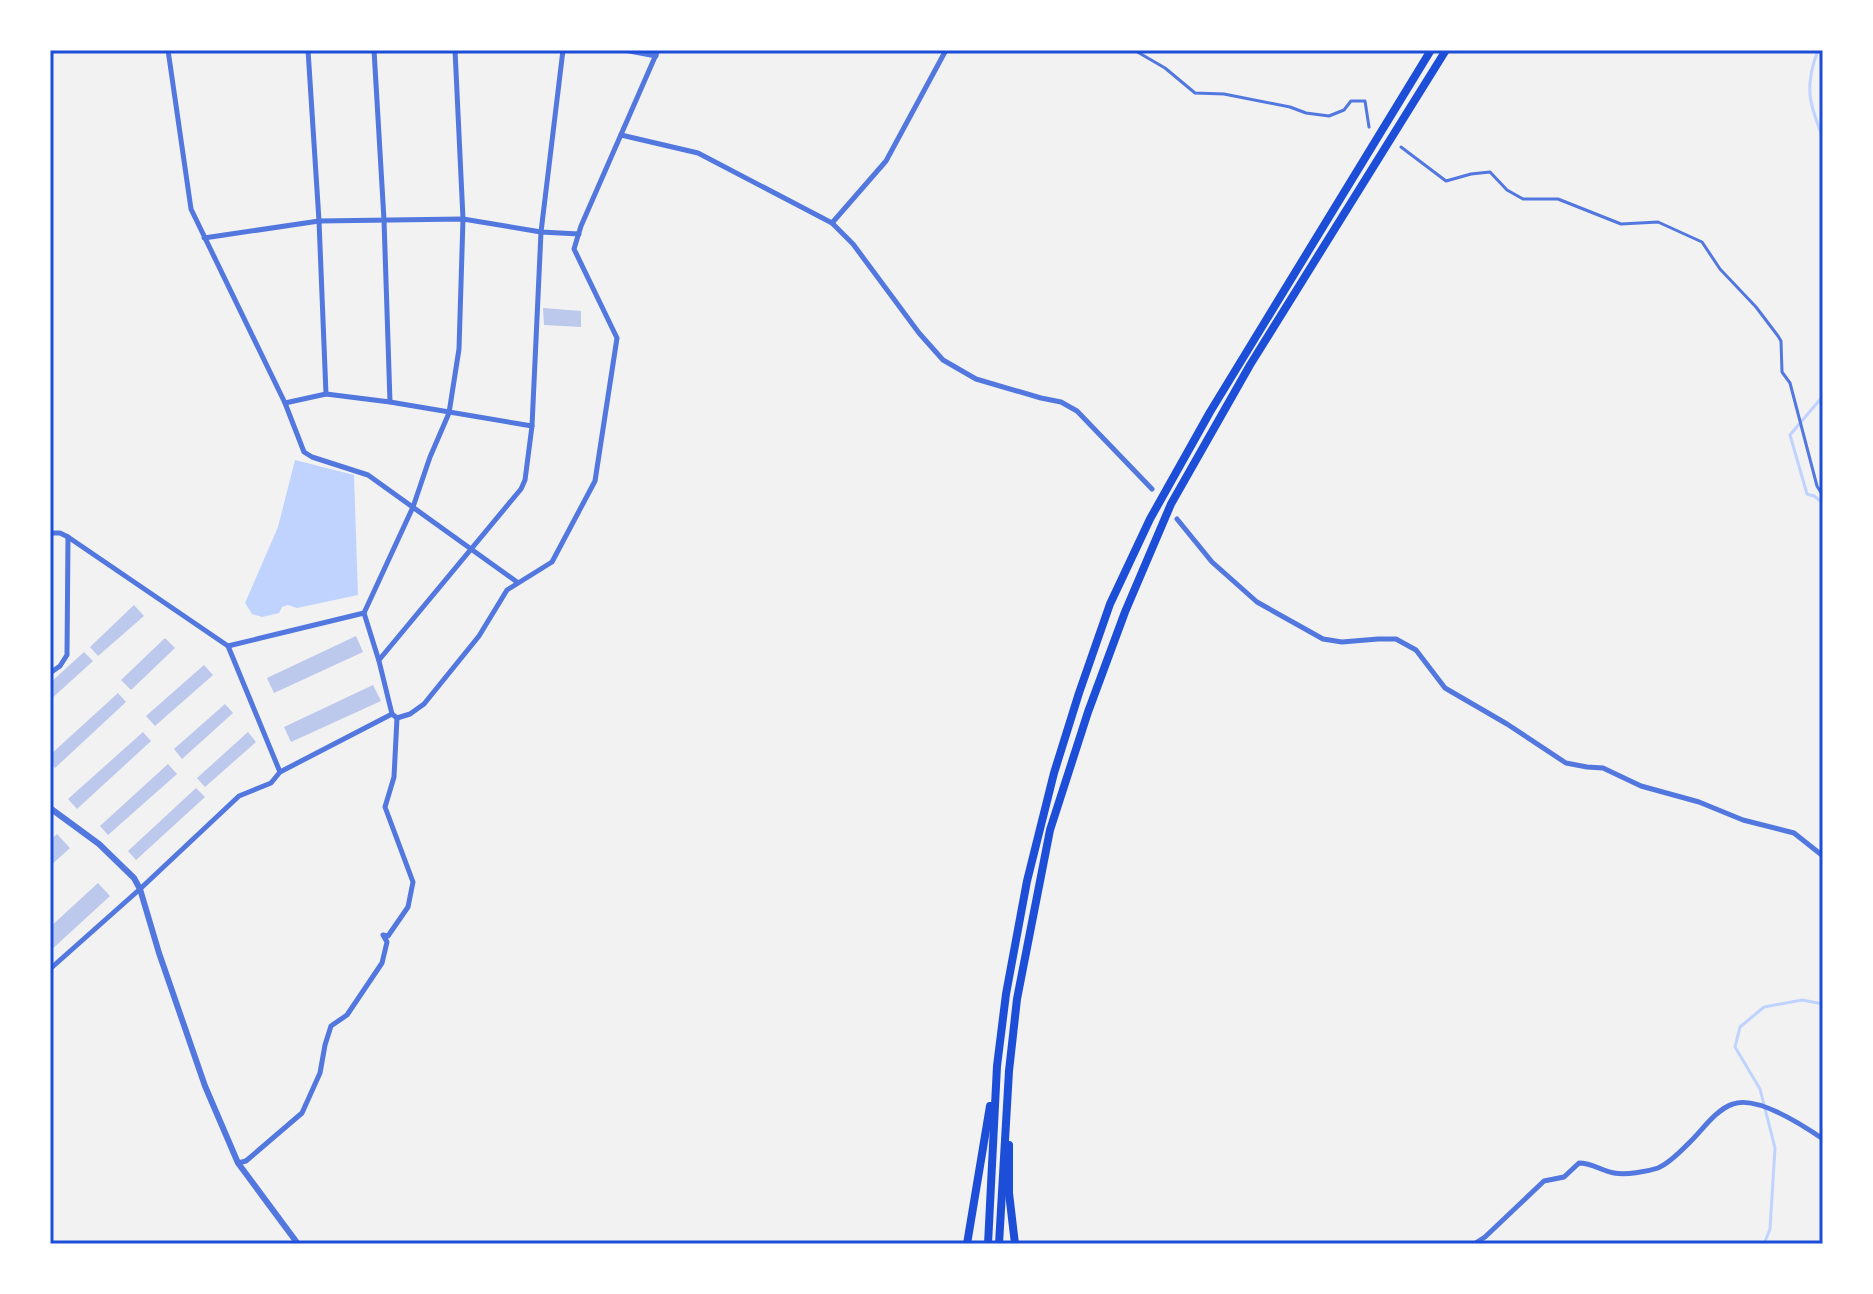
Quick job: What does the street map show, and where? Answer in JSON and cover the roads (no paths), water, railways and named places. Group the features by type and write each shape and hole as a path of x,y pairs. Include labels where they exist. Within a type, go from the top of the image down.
{"highway":[{"path":"967,1244 1027,881 1054,773 1110,604 1150,519 1210,412 1431,50"},
{"path":"999,1244 1009,1071 1017,999 1050,830 1088,712 1125,612 1171,504 1242,379 1446,50"},
{"path":"988,1244 997,1066"},
{"path":"1009,1071 1009,1193 1015,1244"}],"street":[{"path":"168,50 191,209 285,403 304,452 368,475 517,582"},
{"path":"308,50 326,394"},
{"path":"374,50 390,402"},
{"path":"238,1163 246,1161 302,1113 320,1073 331,1026 347,1015 382,963 387,942 383,935 388,936 408,907 413,882 385,807 394,777 394,716 364,613 413,507 449,413 459,349 463,219 455,50"},
{"path":"379,661 521,489 525,480 532,426 541,232 563,50"},
{"path":"50,969 239,796 271,783 280,772 394,716 410,714 424,704 479,636 507,590 552,562 595,481 617,338 574,249 657,53 624,50"},
{"path":"832,223 886,161 946,50"},
{"path":"621,135 698,153 832,223 853,244 919,333 943,360 976,379 1061,402 1077,411 1152,489"},
{"path":"204,238 319,221 463,219 541,232 579,234"},
{"path":"285,403 326,394 532,426"},
{"path":"1177,519 1212,562 1257,602 1323,639 1342,642 1396,639 1416,650 1445,688 1566,763 1603,768 1641,786 1699,802 1743,820 1794,833 1823,856"},
{"path":"50,533 68,537 228,646 280,772"},
{"path":"50,673 60,666 67,655 68,537"},
{"path":"228,646 364,613"},
{"path":"50,808 99,844 134,878 205,1086 238,1163 298,1244"},
{"path":"1474,1244 1544,1181 1564,1177 1579,1163 1615,1173 1659,1167 1735,1102 1761,1105 1801,1124 1823,1139"}],"lane":[{"path":"1134,50 1165,68 1195,93 1224,94 1329,116 1344,110 1351,101 1365,101 1369,127"},
{"path":"1401,147 1446,181 1490,172 1507,190 1523,199 1558,199 1621,224 1658,222 1702,242 1720,269 1756,307 1781,341 1782,372 1790,383 1817,486 1823,496"}],"water":[{"path":"295,460 354,475 358,595 297,608 288,605 282,607 279,613 262,617 252,614 245,603 278,527"}],"waterway":[{"path":"1818,50 1811,74 1810,95 1823,138"},
{"path":"1823,396 1790,435 1807,494 1823,503"},
{"path":"1764,1244 1770,1229 1775,1148 1760,1089 1735,1047 1740,1027 1764,1007 1802,1000 1823,1004"}]}
